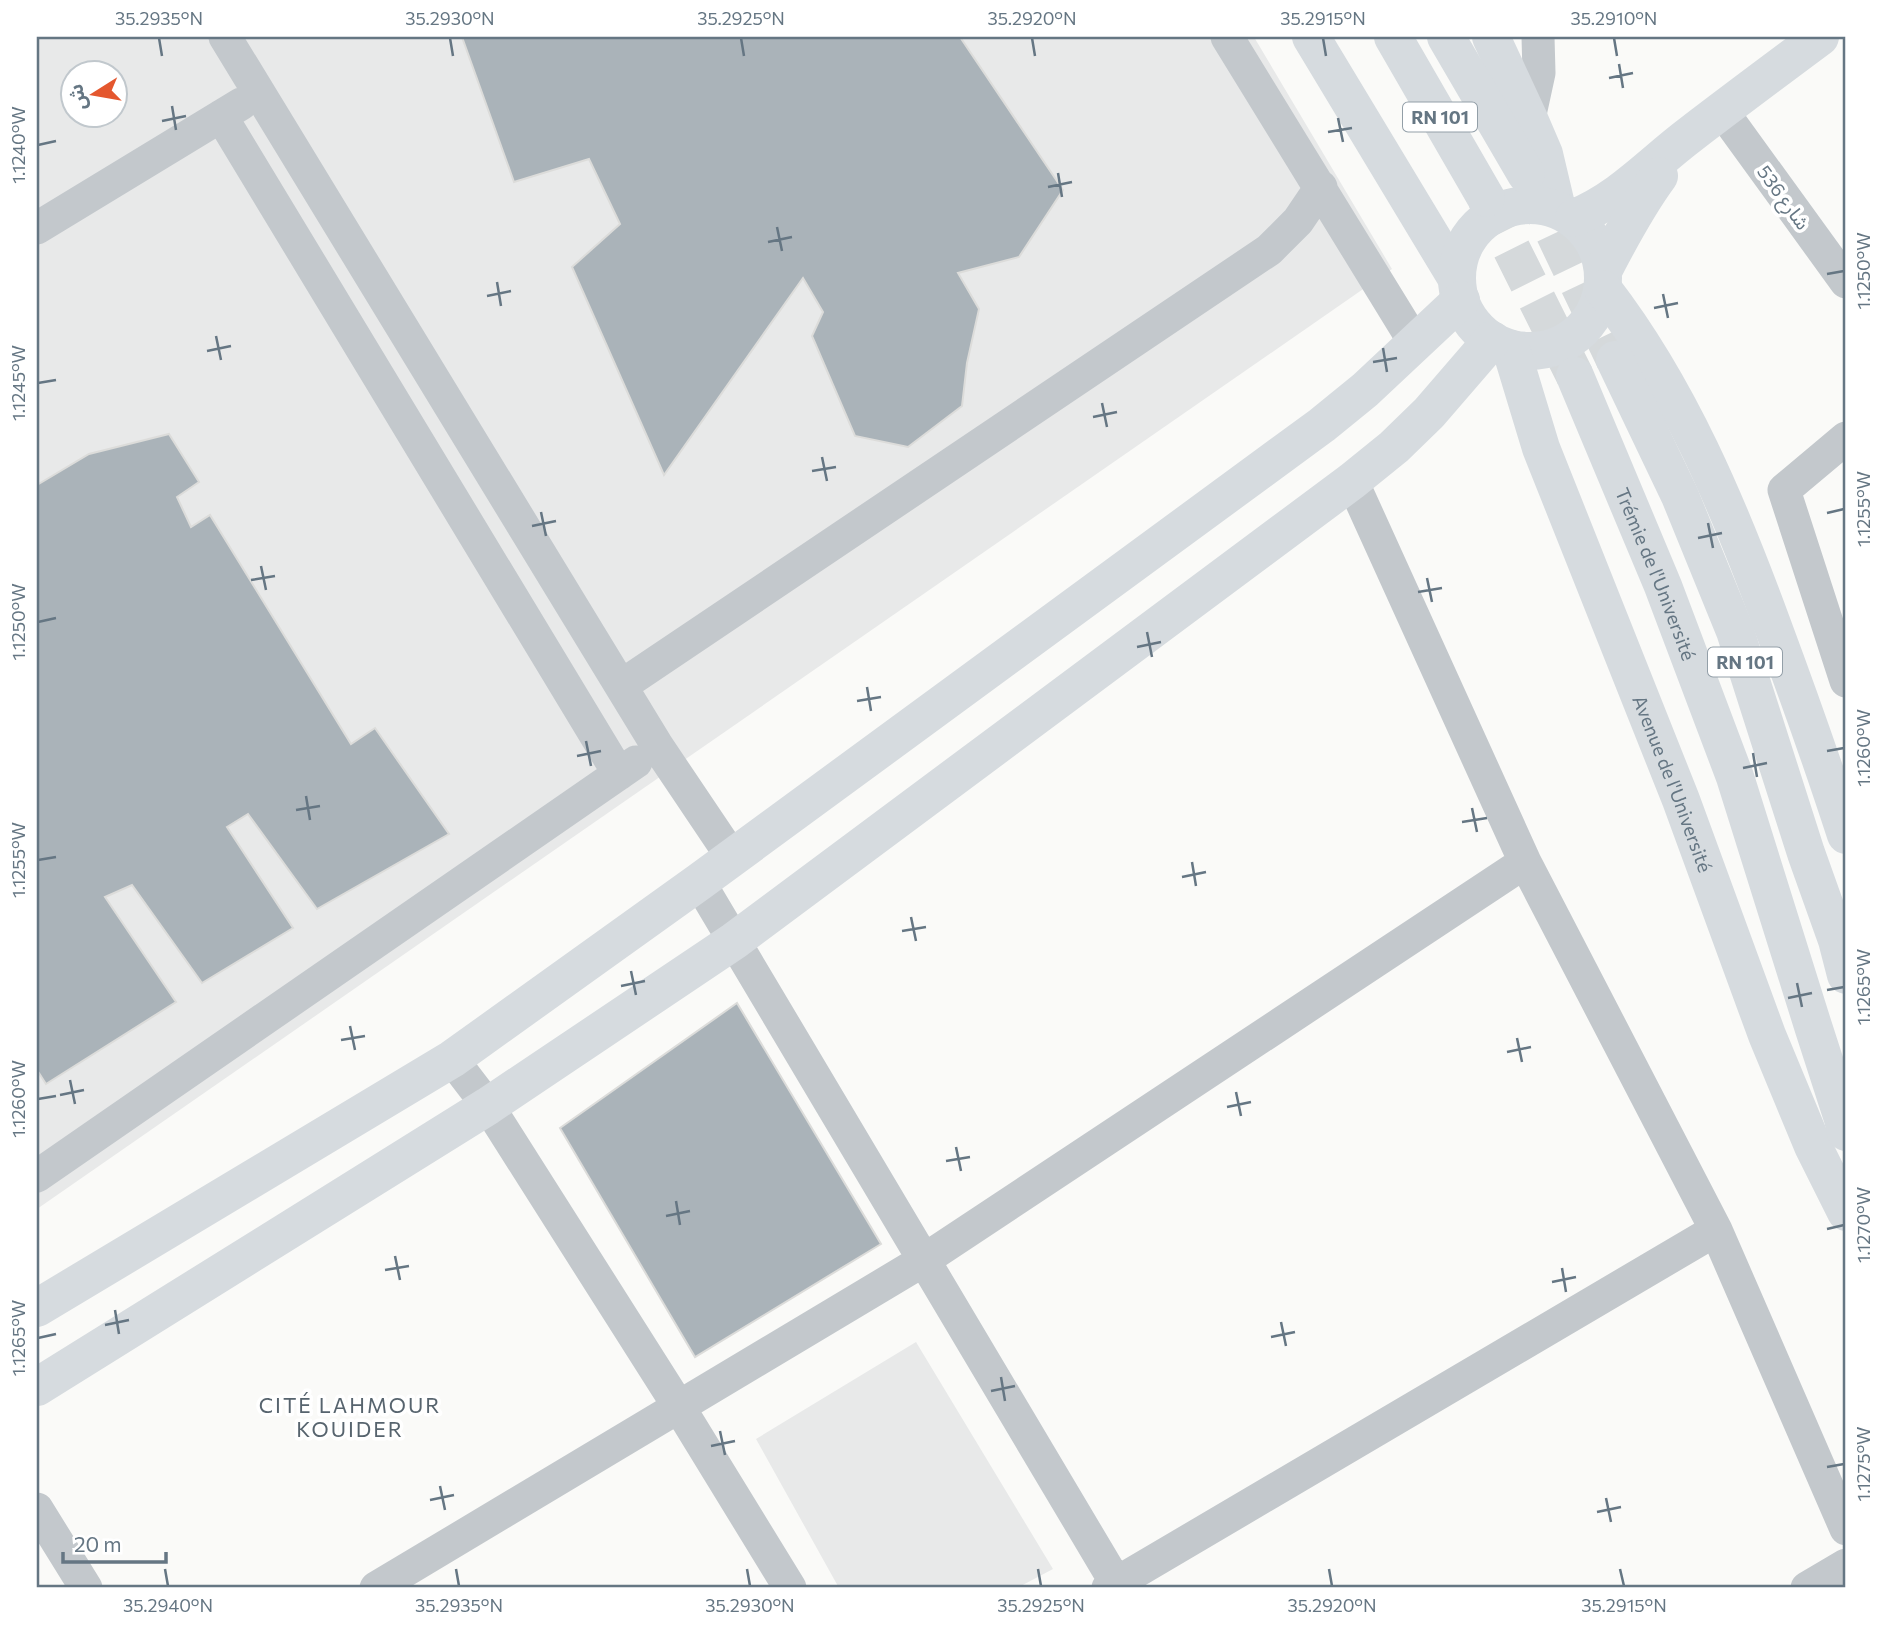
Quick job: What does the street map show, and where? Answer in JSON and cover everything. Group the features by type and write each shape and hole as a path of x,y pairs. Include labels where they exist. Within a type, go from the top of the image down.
{"main road":[{"path":"1311,37 1459,289 1467,316 1478,330 1501,345 1531,352 1552,348 1570,339 1586,326 1597,308 1603,280 1621,234 1689,135"},
{"name":"RN 101","path":"1393,37 1486,198"},
{"name":"RN 101","path":"1446,37 1526,174"},
{"path":"1491,37 1544,154 1565,214"},
{"path":"1565,214 1591,211 1615,197 1689,135 1820,37"},
{"path":"37,1308 452,1059 732,858 1322,425 1365,390 1415,343 1459,289 1460,259 1468,240 1480,224 1497,212 1516,206 1537,205 1565,214 1585,229 1594,242 1600,256 1603,280 1692,432 1746,555 1809,724 1846,835"},
{"path":"37,1387 488,1106 734,940 1352,481 1394,447 1501,345"},
{"name":"Avenue de l'Université","path":"1501,345 1681,800 1767,1035 1813,1146 1846,1212"},
{"name":"RN 101","path":"1615,360 1680,496 1735,631 1806,853 1837,940 1846,975"},
{"name":"Trémie de l'Université","path":"1575,376 1663,586 1735,777 1846,1132"}],"street":[{"path":"225,37 658,747 732,858"},
{"path":"1227,37 1415,343"},
{"path":"1529,119 1539,74 1538,37"},
{"path":"37,228 258,93"},
{"name":"شارع 536","path":"1722,111 1846,282"},
{"path":"221,116 619,774"},
{"path":"621,686 1269,250 1298,221 1321,187"},
{"path":"1846,438 1784,490 1846,681"},
{"path":"1352,481 1525,862 1716,1230 1846,1529"},
{"path":"37,1176 658,747"},
{"path":"376,1588 924,1261 1525,862"},
{"path":"699,882 1114,1587 1716,1230"},
{"path":"452,1059 488,1106 790,1588"},
{"path":"37,1508 86,1588"},
{"path":"1807,1588 1846,1565"}],"shaded area":[{"path":"37,37 1254,37 1392,269 37,1209"},
{"path":"916,1342 1053,1569 1017,1588 839,1588 756,1439"}],"building":[{"path":"462,37 960,37 1063,190 1019,257 958,273 979,309 967,363 962,406 908,447 855,436 812,336 823,312 803,278 664,475 572,267 620,224 589,159 514,182"},
{"path":"169,434 199,482 177,497 191,527 210,515 351,744 375,728 449,834 317,909 248,814 227,827 293,928 202,983 132,885 105,897 176,1002 46,1084 37,1070 37,485 89,454"},
{"path":"737,1003 881,1244 695,1357 560,1128"}],"tunnel":[{"path":"1530,182 1615,360"},
{"path":"1486,198 1575,376"}],"district":[{"name":"CITÉ LAHMOUR KOUIDER","path":"350,1416"}]}
